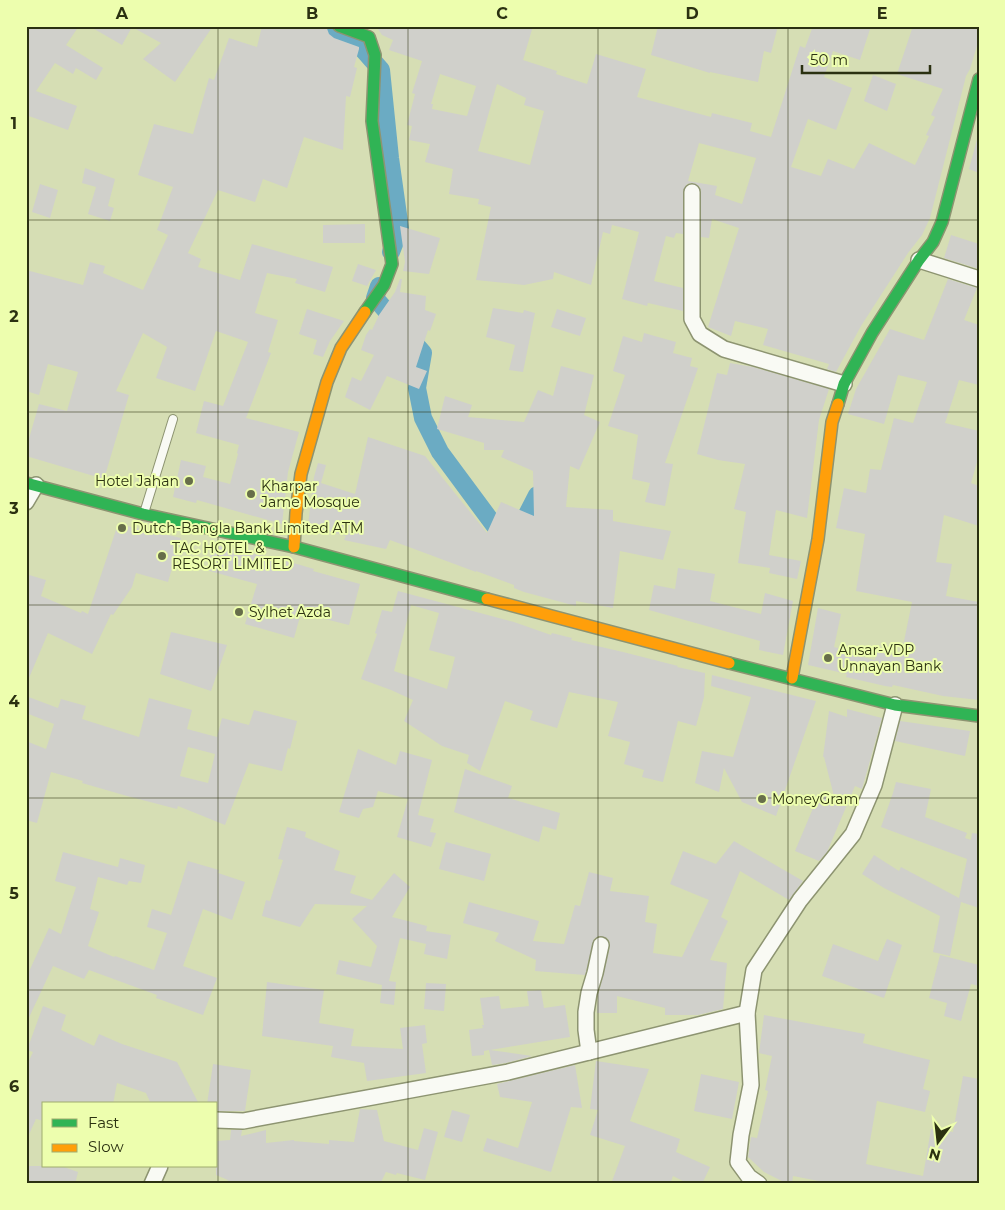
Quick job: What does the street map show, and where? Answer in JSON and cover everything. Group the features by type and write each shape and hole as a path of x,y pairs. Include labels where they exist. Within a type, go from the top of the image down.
{"main road":[{"path":"294,547 301,474 327,382 341,348 384,285 392,264 372,121 375,55 369,38 339,26"},
{"path":"792,678 818,539 832,422 844,384 872,333 932,242 942,222 979,79"},
{"path":"31,484 143,514 294,547 708,658 894,705 979,716"}],"street":[{"path":"692,192 692,319 700,334 724,349 844,384"},
{"path":"919,260 979,279"},
{"path":"26,502 31,484"},
{"path":"759,1184 749,1177 738,1162 741,1135 751,1085 747,1013 754,970 800,900 853,834 874,785 894,705"},
{"path":"589,1052 586,1012 601,945"},
{"path":"218,1120 243,1121 508,1072 747,1013"},
{"path":"152,1184 159,1168"}],"lane":[{"path":"143,514 173,418"}],"building":[{"path":"26,26 79,26 66,45 103,68 96,80 76,68 73,74 55,63 36,91 77,106 68,130 26,115"},
{"path":"89,26 213,26 175,82 143,59 161,43 132,27 122,45"},
{"path":"262,26 326,26 329,34 334,38 359,47 354,67 357,68 350,97 346,96 343,150 304,137 287,188 263,179 255,202 218,190 188,253 201,259 198,267 240,280 252,244 333,267 325,292 295,283 297,279 267,273 255,313 278,320 268,352 271,353 246,418 299,432 288,472 282,524 197,500 196,503 173,497 181,460 206,466 203,477 230,484 238,454 239,445 196,433 204,401 223,406 248,342 216,331 195,391 156,378 167,347 143,333 116,391 129,395 104,479 26,456 26,449 39,404 67,411 78,372 48,364 39,395 26,391 26,270 83,285 90,262 105,266 103,273 143,290 168,235 157,230 173,187 138,175 154,124 193,134 209,78 214,80 229,38 257,47"},
{"path":"376,26 533,26 523,60 557,71 556,74 587,84 596,54 646,69 637,97 711,117 712,113 752,123 750,131 771,137 800,46 805,48 813,26 871,26 860,60 833,51 824,77 852,88 836,130 808,119 791,167 821,176 828,159 854,169 869,143 915,165 929,136 926,135 935,117 931,115 943,89 897,74 913,26 979,26 979,39 966,76 930,218 922,235 908,253 861,326 836,372 827,369 829,364 763,345 768,329 735,321 731,336 708,327 739,228 712,219 709,238 701,237 701,192 700,187 692,183 687,184 683,192 683,234 676,233 674,238 666,236 654,281 683,288 683,311 648,303 647,306 622,299 639,232 612,225 610,234 603,232 591,285 554,272 553,279 524,285 476,280 491,207 478,204 479,199 449,194 453,169 425,162 430,144 409,140 412,126 407,125 415,94 412,93 422,61 389,50 393,40 382,35","holes":["440,74 476,86 467,116 432,109 433,104 431,104","497,84 526,98 524,105 544,111 530,165 478,151","699,143 756,158 742,204 715,195 717,186 688,181"]},
{"path":"658,26 778,26 771,53 764,51 758,82 710,73 651,55"},
{"path":"873,75 896,84 887,111 864,101"},
{"path":"979,132 979,173 969,169"},
{"path":"85,168 115,179 108,206 114,208 110,221 88,214 96,187 82,183"},
{"path":"40,184 58,190 50,218 32,212"},
{"path":"365,224 365,243 323,243 323,225"},
{"path":"400,226 440,238 429,274 403,271 405,262"},
{"path":"951,235 979,244 979,269 944,258"},
{"path":"358,264 376,270 367,286 352,281"},
{"path":"400,279 402,279 400,292 426,296 425,310 436,314 430,331 428,330 416,367 427,371 419,389 387,376 370,410 345,397 352,377 361,381 374,355 361,350 366,335 370,329 372,330 379,315 395,292"},
{"path":"948,279 977,288 964,320 979,325 979,385 959,380 945,423 979,431 979,455 971,483 979,486 979,526 944,515 936,562 952,564 946,596 979,602 979,700 943,696 893,685 892,687 885,686 846,677 847,674 808,665 818,608 841,614 834,647 850,651 849,654 875,660 877,652 901,656 912,602 856,591 865,534 836,528 844,488 866,493 870,469 881,470 894,418 913,423 927,382 898,375 884,424 848,414 856,389 890,329 924,340"},
{"path":"493,308 523,313 524,310 535,313 523,372 509,370 515,345 486,337"},
{"path":"307,309 344,321 330,341 323,357 313,354 317,340 299,334"},
{"path":"557,309 586,318 580,336 551,327"},
{"path":"644,333 676,342 673,353 692,358 690,366 698,368 665,463 673,464 665,506 645,502 650,483 632,479 638,435 608,426 625,375 613,371 623,336 642,342"},
{"path":"730,363 753,367 829,389 819,420 807,518 776,510 769,555 801,561 797,579 769,573 770,568 738,563 746,512 734,509 745,464 718,460 697,454 717,373 727,375"},
{"path":"561,366 594,375 584,415 600,422 579,470 570,466 566,507 613,510 613,521 671,531 663,560 620,551 613,608 576,601 576,606 524,592 514,588 514,585 390,540 386,549 344,540 346,536 308,525 314,477 318,463 326,465 321,483 355,494 368,437 425,456 487,533 501,502 534,516 533,471 501,457 504,450 484,450 484,443 437,429 445,396 472,405 468,417 524,422 538,390 553,396"},
{"path":"118,524 181,538 168,582 136,573 132,587 113,615 111,614 92,654 48,633 26,685 26,574 46,580 41,596 81,613 82,611 88,614"},
{"path":"213,545 290,562 314,569 313,571 360,584 349,625 301,613 294,638 245,624 257,584 206,570"},
{"path":"678,568 715,574 710,601 761,614 765,593 793,601 783,655 759,650 760,641 649,610 654,585 675,589"},
{"path":"398,591 514,622 551,635 552,633 572,638 571,640 705,673 704,697 696,726 678,721 663,782 642,777 644,770 624,764 630,742 608,736 618,702 569,692 557,728 530,720 533,711 505,701 480,771 467,763 469,755 442,746 404,721 413,700 361,679 377,634 375,633 382,610 392,612","holes":["411,605 439,613 429,650 455,657 447,689 394,671"]},
{"path":"171,632 227,645 211,691 160,674"},
{"path":"712,675 816,701 776,816 742,802 724,768 719,792 695,783 702,751 733,757 751,697 711,686"},
{"path":"26,696 58,708 61,699 86,706 82,719 139,737 149,698 192,710 187,729 217,737 222,718 249,725 254,710 297,721 282,771 249,763 225,825 178,806 177,809 127,796 51,772 37,823 26,820 26,741 46,749 54,724 26,713","holes":["188,747 215,754 208,783 180,776"]},
{"path":"847,709 882,718 862,789 855,786 827,852 819,861 795,851 819,794 835,800 823,757 829,711 847,717"},
{"path":"900,721 970,731 965,756 895,741"},
{"path":"358,749 396,765 400,751 432,760 418,815 434,819 430,832 436,833 431,847 397,837 408,799 378,791 373,807 363,809 359,818 339,812"},
{"path":"465,769 512,786 508,798 560,813 556,830 543,826 539,842 454,812"},
{"path":"896,782 931,789 925,817 967,833 965,838 971,840 972,833 979,834 979,908 961,902 950,956 933,952 940,916 884,888 862,874 874,855 899,871 901,867 959,898 967,859 881,827"},
{"path":"287,827 306,832 305,837 340,851 334,870 356,876 350,893 372,900 394,873 410,887 392,917 427,926 426,931 451,935 447,959 424,954 426,944 400,938 389,981 396,982 394,1005 380,1003 382,985 336,974 339,960 371,967 377,946 352,919 367,906 315,904 300,927 262,916 266,900 270,901 283,860 278,859"},
{"path":"734,841 803,881 789,900 740,871 721,917 728,921 710,960 727,963 723,1009 698,1015 665,1015 665,1008 617,996 617,1013 597,1013 598,995 610,947 610,942 607,938 599,936 594,939 585,975 535,971 536,960 495,941 499,933 463,923 469,902 539,921 533,941 564,944 575,905 580,906 589,872 613,878 610,891 649,896 645,922 657,924 653,953 682,957 709,900 670,884 683,851 716,864"},
{"path":"446,842 491,854 484,881 439,869"},
{"path":"63,852 118,867 120,858 145,865 141,883 129,881 127,885 98,877 90,909 99,912 88,946 154,970 167,933 147,927 152,909 171,915 188,861 219,870 218,873 245,882 232,920 203,909 183,966 217,978 203,1015 156,998 157,995 89,970 84,979 53,966 26,1024 26,978 49,928 61,934 76,887 55,881"},
{"path":"887,939 902,945 884,998 822,976 833,944 878,961"},
{"path":"940,955 979,965 979,986 971,984 961,1021 944,1016 947,1003 929,998"},
{"path":"267,982 324,990 319,1023 354,1029 351,1046 403,1049 400,1028 425,1025 427,1043 422,1044 426,1073 367,1081 364,1063 331,1057 333,1046 262,1036"},
{"path":"426,983 446,984 444,1011 424,1009"},
{"path":"541,990 544,1008 565,1005 570,1037 490,1050 532,1056 506,1063 492,1065 489,1050 484,1051 484,1055 472,1056 469,1030 483,1028 482,1025 484,1025 480,998 499,996 501,1009 529,1006 527,991"},
{"path":"43,1006 66,1015 61,1030 94,1046 99,1034 122,1044 177,1062 198,1102 150,1102 146,1093 117,1083 113,1102 42,1102 42,1120 36,1119 26,1141 26,1067 33,1052 27,1050"},
{"path":"764,1015 865,1034 863,1043 930,1060 923,1089 930,1091 925,1112 877,1101 866,1164 923,1176 931,1129 953,1132 963,1076 979,1079 979,1172 976,1184 834,1184 793,1176 792,1184 788,1184 764,1172 748,1157 751,1137 757,1138 768,1091 765,1090 772,1056 759,1053"},
{"path":"596,1061 649,1069 630,1121 680,1139 676,1152 710,1167 702,1184 689,1184 673,1176 670,1184 611,1184 625,1146 590,1135 598,1110 590,1109"},
{"path":"213,1064 251,1070 245,1111 218,1111 218,1102 207,1102"},
{"path":"575,1065 582,1108 571,1107 551,1172 483,1151 487,1138 518,1148 532,1102 500,1097 497,1084"},
{"path":"701,1074 739,1082 732,1119 694,1111"},
{"path":"360,1109 377,1110 384,1141 418,1150 424,1128 438,1132 425,1180 386,1172 380,1184 227,1184 228,1180 216,1175 216,1168 218,1168 218,1141 230,1140 231,1130 242,1130 241,1136 266,1130 266,1143 294,1140 329,1144 329,1140 354,1142"},
{"path":"452,1110 470,1115 462,1142 444,1137"},
{"path":"26,1166 67,1168 78,1172 75,1184 26,1184"}],"waterway":[{"path":"309,27 359,45 381,70 390,158 400,229 391,252"},
{"path":"379,286 375,298 423,353 417,388 423,418 440,452 494,525 515,538 537,495 551,502"}],"traffic: fast":[{"path":"339,26 369,37 375,55 372,121 392,264 384,285 365,312"},
{"path":"838,404 844,384 872,333 919,260 933,242 942,222 979,79"},
{"path":"26,483 143,514 294,547 487,599"},
{"path":"729,663 895,705 979,716"}],"traffic: slow":[{"path":"294,547 301,474 327,382 341,348 365,312"},
{"path":"792,678 818,539 832,422 838,404"},
{"path":"487,599 729,663"}],"place":[{"name":"Hotel Jahan","path":"189,481"},
{"name":"Kharpar Jame Mosque","path":"251,494"},
{"name":"Dutch-Bangla Bank Limited ATM","path":"122,528"},
{"name":"TAC HOTEL & RESORT LIMITED","path":"162,556"},
{"name":"Sylhet Azda","path":"239,612"},
{"name":"Ansar-VDP Unnayan Bank","path":"828,658"},
{"name":"MoneyGram","path":"762,799"}]}
